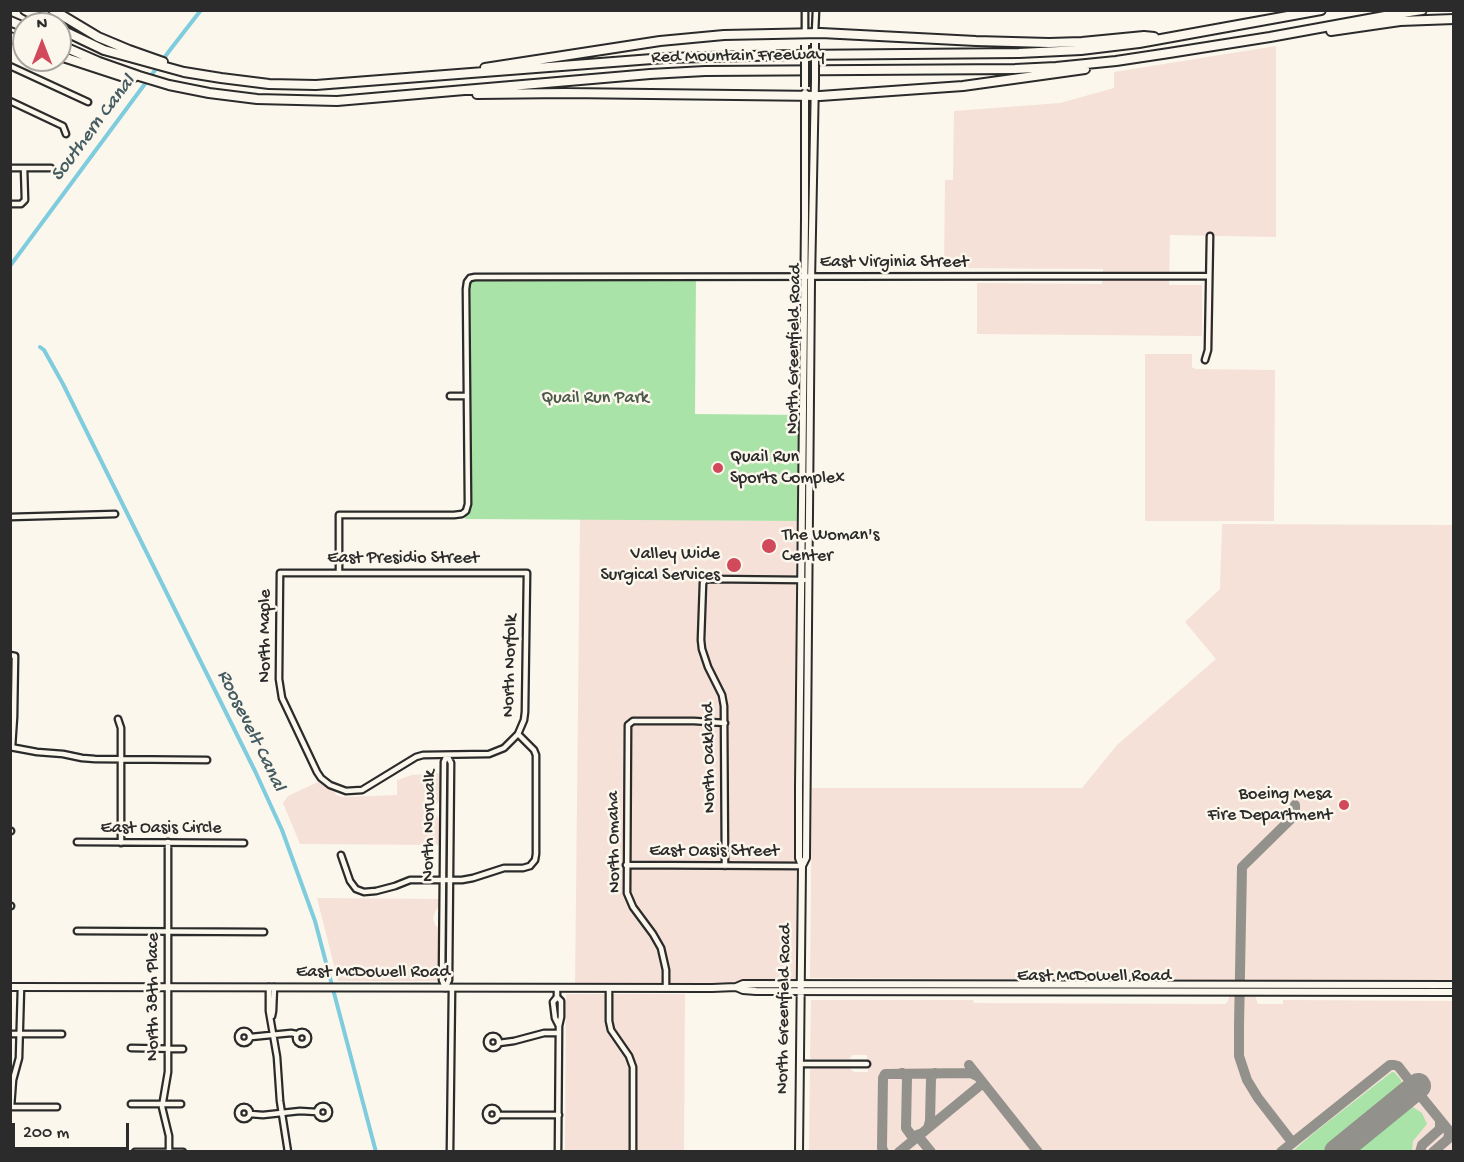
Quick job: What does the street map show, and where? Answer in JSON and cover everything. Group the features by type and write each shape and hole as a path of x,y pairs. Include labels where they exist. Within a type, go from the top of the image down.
{"highway":[{"path":"53,10 128,53"},
{"name":"Red Mountain Freeway","path":"72,35 104,50 128,53 196,74 241,81 294,85 338,85 677,58 1081,50 1170,37 1320,10"},
{"name":"Red Mountain Freeway","path":"72,50 120,70 169,85 256,99 315,101 380,98 694,71 1056,67 1116,61 1422,10"},
{"path":"1270,37 1296,36 1400,21 1454,19"},
{"path":"451,76 482,68 684,38 724,35 815,33 1020,43 1082,42 1144,36 1170,37"},
{"path":"72,60 124,77 139,76"},
{"path":"380,98 509,93 815,96 963,86 1099,67 1116,61"}],"main road":[{"name":"North Greenfield Road","path":"802,866 806,858 805,33"},
{"name":"North Greenfield Road","path":"807,276 815,96 815,33"},
{"name":"North Greenfield Road","path":"799,1152 802,866 799,858 800,689 805,580"},
{"path":"800,689 803,694 806,726"},
{"name":"East McDowell Road","path":"10,987 666,988 736,987 744,984 800,988 979,988 1454,985"},
{"name":"East McDowell Road","path":"979,988 1454,992"}],"street":[{"name":"North Greenfield Road","path":"805,10 805,33"},
{"name":"North Greenfield Road","path":"815,33 816,10"},
{"path":"10,66 88,102"},
{"path":"10,102 63,126 66,134"},
{"path":"10,168 51,168"},
{"path":"10,204 21,204 25,200 24,168"},
{"path":"1205,360 1208,356 1209,344 1210,236"},
{"name":"East Virginia Street","path":"467,396 466,289 470,278 475,277 1209,276"},
{"path":"339,573 339,515 454,515 466,511 468,504 467,396 450,396"},
{"path":"10,517 115,514"},
{"name":"East Presidio Street","path":"280,573 527,573"},
{"name":"North Maple","path":"280,573 279,679 282,698 317,772 326,782 346,791 362,790 416,757 447,755"},
{"name":"North Norfolk","path":"447,880 473,878 504,868 528,868 535,860 536,755 518,734 525,712 527,573"},
{"name":"North Oakland","path":"725,866 725,723 722,695 708,667 701,640 703,583 710,579 805,580"},
{"path":"13,655 14,717 11,747 82,758 207,759"},
{"path":"118,719 121,728 121,843"},
{"name":"North Omaha","path":"666,988 666,970 661,948 633,907 626,886 628,725 633,721 725,723"},
{"path":"447,755 489,754 504,748 518,734"},
{"name":"North Norwalk","path":"447,755 451,763 447,880"},
{"name":"North Norwalk","path":"447,755 444,762 444,811 449,981 450,1152"},
{"path":"444,811 450,810"},
{"name":"East Oasis Circle","path":"78,842 243,843"},
{"name":"North 38th Place","path":"168,842 168,1072 163,1104 169,1136 169,1151"},
{"path":"341,855 350,881 356,890 364,892 376,891 410,880 447,880"},
{"name":"East Oasis Street","path":"626,865 802,866"},
{"path":"78,931 264,932"},
{"path":"21,987 19,1058 12,1086 11,1107 57,1107"},
{"path":"272,987 269,1011 288,1152"},
{"path":"557,988 557,997 553,1002 555,1018 559,1026 558,1152"},
{"path":"609,988 609,1021 633,1067 633,1152"},
{"path":"499,1042 514,1041 544,1033 559,1033"},
{"path":"10,1034 62,1034"},
{"path":"251,1037 297,1034"},
{"path":"131,1048 183,1049"},
{"path":"800,1064 867,1064"},
{"path":"131,1104 181,1104"},
{"path":"250,1114 317,1112"},
{"path":"498,1115 558,1115"},
{"path":"135,1152 183,1152"}],"shaded area":[{"path":"1276,46 1276,237 1170,235 1169,285 1202,285 1202,336 977,334 977,283 1102,284 1103,269 944,268 945,180 953,180 954,111 1060,103 1114,88 1114,72"},
{"path":"1145,354 1192,354 1192,367 1195,369 1275,370 1274,521 1145,521"},
{"path":"580,519 802,521 801,985 575,988"},
{"path":"1222,524 1453,525 1453,981 1256,980 1256,998 1258,1004 1283,1004 1283,1000 1453,1001 1453,1151 809,1152 810,1068 849,1068 854,1072 868,1072 867,1055 853,1055 849,1059 811,1059 811,1000 1226,1004 1229,998 1229,980 810,978 812,788 1082,788 1117,745 1216,659 1185,622 1220,589"},
{"path":"442,773 442,798 435,806 435,814 441,821 440,845 300,844 283,803 288,796 318,782 335,792 336,795 343,797 397,795 397,780 412,775"},
{"path":"317,898 440,899 440,906 433,918 435,925 440,929 438,979 436,981 338,981"},
{"path":"566,994 685,994 684,1151 565,1152"}],"green space":[{"name":"Quail Run Park","path":"696,276 695,414 803,415 802,521 465,519 468,504 466,289 470,278"},
{"path":"1392,1072 1401,1080 1401,1089 1323,1151 1293,1151 1315,1132"},
{"path":"1413,1107 1422,1113 1427,1124 1413,1141 1412,1151 1352,1151 1401,1112"}],"waterway":[{"name":"Southern Canal","path":"10,266 201,10"},
{"name":"Roosevelt Canal","path":"40,347 44,350 63,384 282,830 315,921 376,1152"}],"taxiway":[{"path":"1292,1142 1247,1080 1239,1056 1239,1026 1242,867 1295,815 1295,805"},
{"path":"969,1065 1038,1152"},
{"path":"1281,1152 1390,1065 1398,1066 1416,1089"},
{"path":"902,1073 907,1077 906,1128 911,1135 920,1134"},
{"path":"928,1128 931,1078 935,1073"},
{"path":"884,1152 882,1148 883,1078 885,1074 971,1073 977,1076"},
{"path":"899,1152 983,1083"},
{"path":"1415,1089 1454,1137"},
{"path":"1420,1152 1422,1145 1440,1129 1440,1121"},
{"path":"1433,1152 1448,1139 1448,1130"},
{"path":"918,1136 931,1152"}],"runway":[{"path":"1337,1152 1418,1086"}],"place":[{"name":"Quail Run Sports Complex","path":"718,468"},
{"name":"The Woman's Center","path":"769,546"},
{"name":"Valley Wide Surgical Services","path":"734,565"},
{"name":"Boeing Mesa Fire Department","path":"1344,805"}]}
